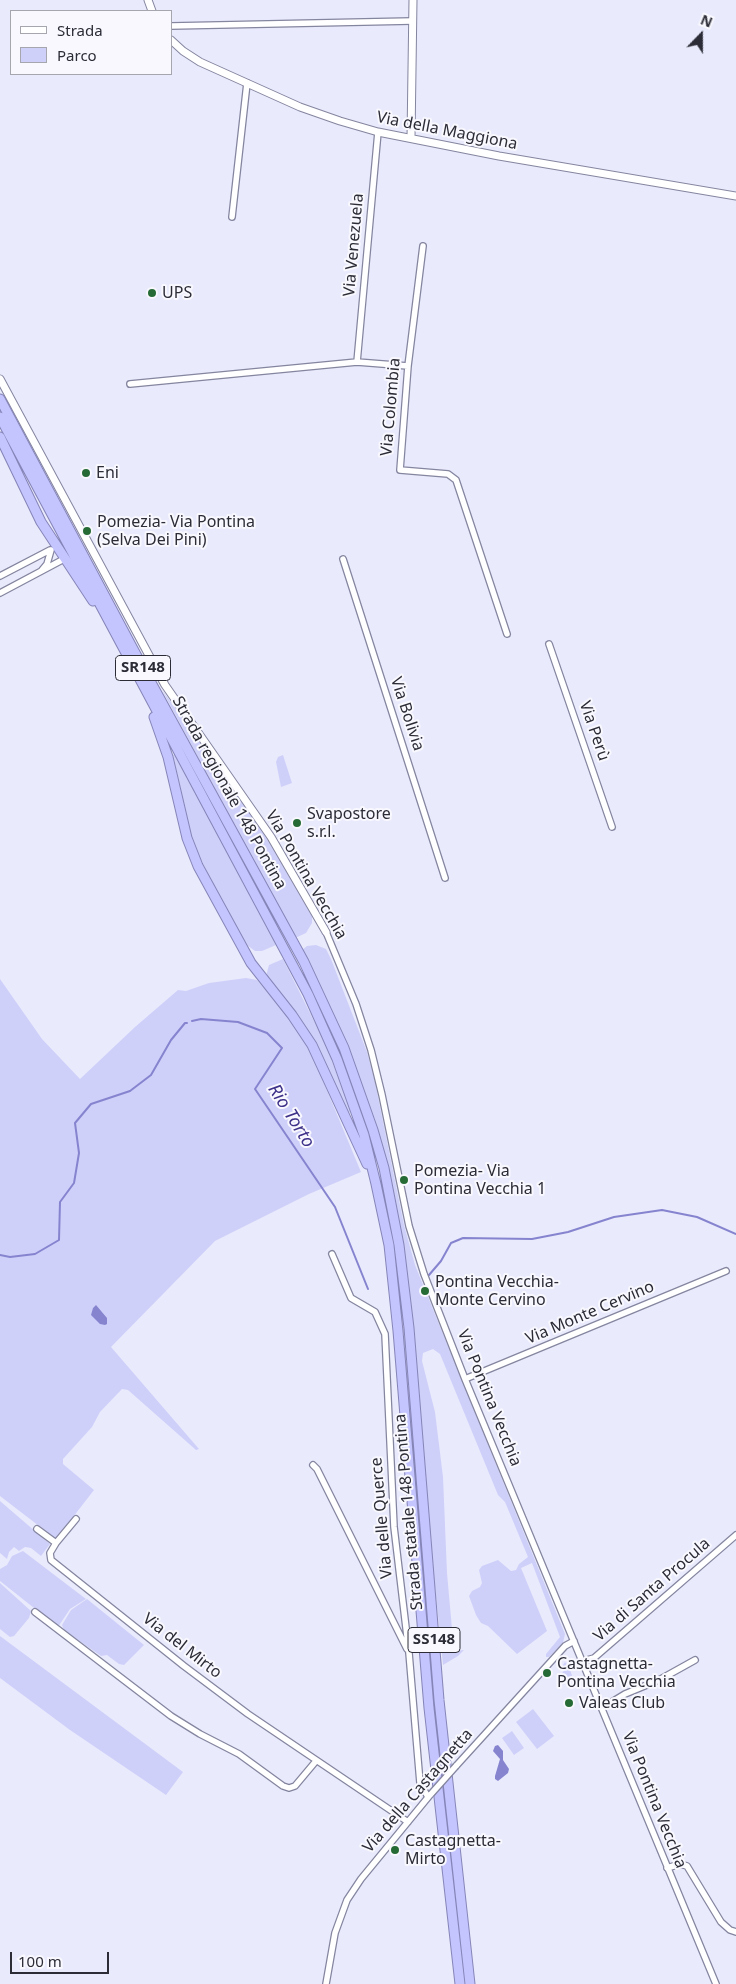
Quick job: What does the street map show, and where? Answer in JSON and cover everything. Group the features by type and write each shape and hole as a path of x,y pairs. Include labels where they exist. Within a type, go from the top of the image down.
{"highway":[{"name":"Strada regionale 148 Pontina","path":"0,399 148,678 290,935 326,1007 354,1073"},
{"name":"Strada regionale 148 Pontina","path":"0,417 140,682 280,938 324,1028 345,1079"},
{"path":"0,437 53,548 64,559 111,625"},
{"path":"140,682 166,748 186,834 198,866 251,963 312,1044 376,1184"},
{"name":"Strada statale 148 Pontina","path":"354,1073 384,1168 403,1275 439,1700 470,1984"},
{"name":"Strada statale 148 Pontina","path":"345,1079 364,1134 376,1184 392,1275 429,1708 460,1984"}],"street":[{"path":"411,138 412,0"},
{"path":"172,26 412,21"},
{"name":"Via della Maggiona","path":"172,41 193,58 247,83 325,117 378,132 499,156 736,196"},
{"path":"232,217 247,83"},
{"name":"Via Venezuela","path":"357,362 378,132"},
{"name":"Via Colombia","path":"423,246 408,366 400,470 448,474 456,480 507,634"},
{"path":"130,384 357,362 408,366"},
{"name":"Via Pontina Vecchia","path":"0,379 165,685 271,837 326,932 352,995 372,1056 386,1112 409,1226 419,1262 465,1379 716,1984"},
{"path":"40,572 53,548"},
{"path":"0,576 53,548"},
{"path":"0,593 64,559"},
{"name":"Via Bolivia","path":"342,559 445,878"},
{"name":"Via Perù","path":"549,644 612,827"},
{"name":"Via delle Querce","path":"332,1254 351,1298 375,1312 385,1334 394,1527 409,1653 420,1783 430,1796"},
{"name":"Via Monte Cervino","path":"465,1379 726,1271"},
{"path":"313,1465 317,1469 409,1653"},
{"path":"37,1529 56,1543 76,1519"},
{"name":"Via di Santa Procula","path":"583,1661 594,1658 736,1536"},
{"name":"Via del Mirto","path":"56,1543 50,1553 51,1560 232,1703 408,1822"},
{"path":"35,1612 171,1716 200,1734 239,1754 283,1786 289,1788 295,1786 316,1761"},
{"name":"Via della Castagnetta","path":"326,1984 335,1932 345,1905 361,1879 456,1766 565,1646 574,1641"},
{"path":"602,1708 625,1694 662,1678 695,1660"},
{"path":"668,1868 680,1864 687,1866 721,1922 730,1930 736,1932"}],"green space":[{"path":"162,690 267,836 312,916 312,923 306,933 295,938"},
{"path":"175,754 276,945 262,951 255,951 241,938 197,852 190,832 173,755"},
{"path":"283,755 292,783 281,787 276,762 278,757"},
{"path":"316,945 326,949 331,959 367,1052 375,1082 404,1225 415,1265 565,1634 563,1643 549,1657 546,1657 546,1654 560,1637 532,1563 521,1568 547,1631 517,1654 488,1626 481,1623 476,1615 469,1596 482,1583 479,1570 482,1566 498,1560 511,1571 516,1570 519,1564 528,1557 505,1502 498,1495 440,1354 433,1349 423,1353 422,1361 435,1412 443,1477 447,1573 454,1651 464,1650 443,1665 418,1421 385,1163 302,950 307,946"},
{"path":"283,959 326,1045 351,1112 346,1114 308,1030 296,1012 274,989 266,976 269,965"},
{"path":"246,978 257,980 280,1006 311,1052 361,1172 309,1194 215,1241 111,1347 199,1449 196,1450 128,1390 122,1389 100,1412 92,1427 63,1459 63,1464 94,1490 56,1539 0,1496 0,979 42,1039 80,1079 135,1027 178,990 186,991 209,983"},
{"path":"0,1501 50,1544 41,1556 31,1548 25,1547 19,1551 14,1547 9,1552 7,1559 0,1553"},
{"path":"23,1551 86,1599 70,1609 58,1627 0,1581 0,1569 7,1565 12,1556"},
{"path":"0,1583 31,1611 29,1618 14,1636 10,1637 0,1629"},
{"path":"87,1599 144,1645 124,1665 119,1664 107,1655 101,1656 64,1630 62,1625 71,1610"},
{"path":"0,1636 183,1772 166,1795 70,1730 0,1678"},
{"path":"565,1662 569,1667 575,1684 569,1678 561,1675 565,1669 563,1665"},
{"path":"533,1709 554,1736 537,1749 516,1722"},
{"path":"512,1731 524,1748 514,1755 502,1738"}],"shaded area":[{"path":"96,1305 107,1318 107,1324 100,1324 91,1315"},
{"path":"498,1745 503,1751 503,1760 509,1769 508,1773 498,1781 495,1779 495,1776 500,1759 493,1751 495,1746"}],"waterway":[{"name":"Rio Torto","path":"192,1021 201,1019 238,1022 267,1033 282,1048 255,1089 335,1207 368,1289"},
{"name":"Rio Torto","path":"0,1255 10,1257 35,1254 59,1240 60,1202 74,1183 79,1153 75,1123 91,1104 130,1091 151,1075 171,1040 187,1023"},
{"name":"Rio Torto","path":"429,1275 441,1261 451,1243 463,1238 532,1239 568,1232 614,1217 662,1210 697,1217 736,1234"}],"place":[{"name":"UPS","path":"152,293"},
{"name":"Eni","path":"86,473"},
{"name":"Pomezia- Via Pontina (Selva Dei Pini)","path":"87,531"},
{"name":"Svapostore s.r.l.","path":"297,823"},
{"name":"Pomezia- Via Pontina Vecchia 1","path":"404,1180"},
{"name":"Pontina Vecchia- Monte Cervino","path":"425,1291"},
{"name":"Castagnetta- Pontina Vecchia","path":"547,1673"},
{"name":"Valeas Club","path":"569,1703"},
{"name":"Castagnetta- Mirto","path":"395,1850"}]}
